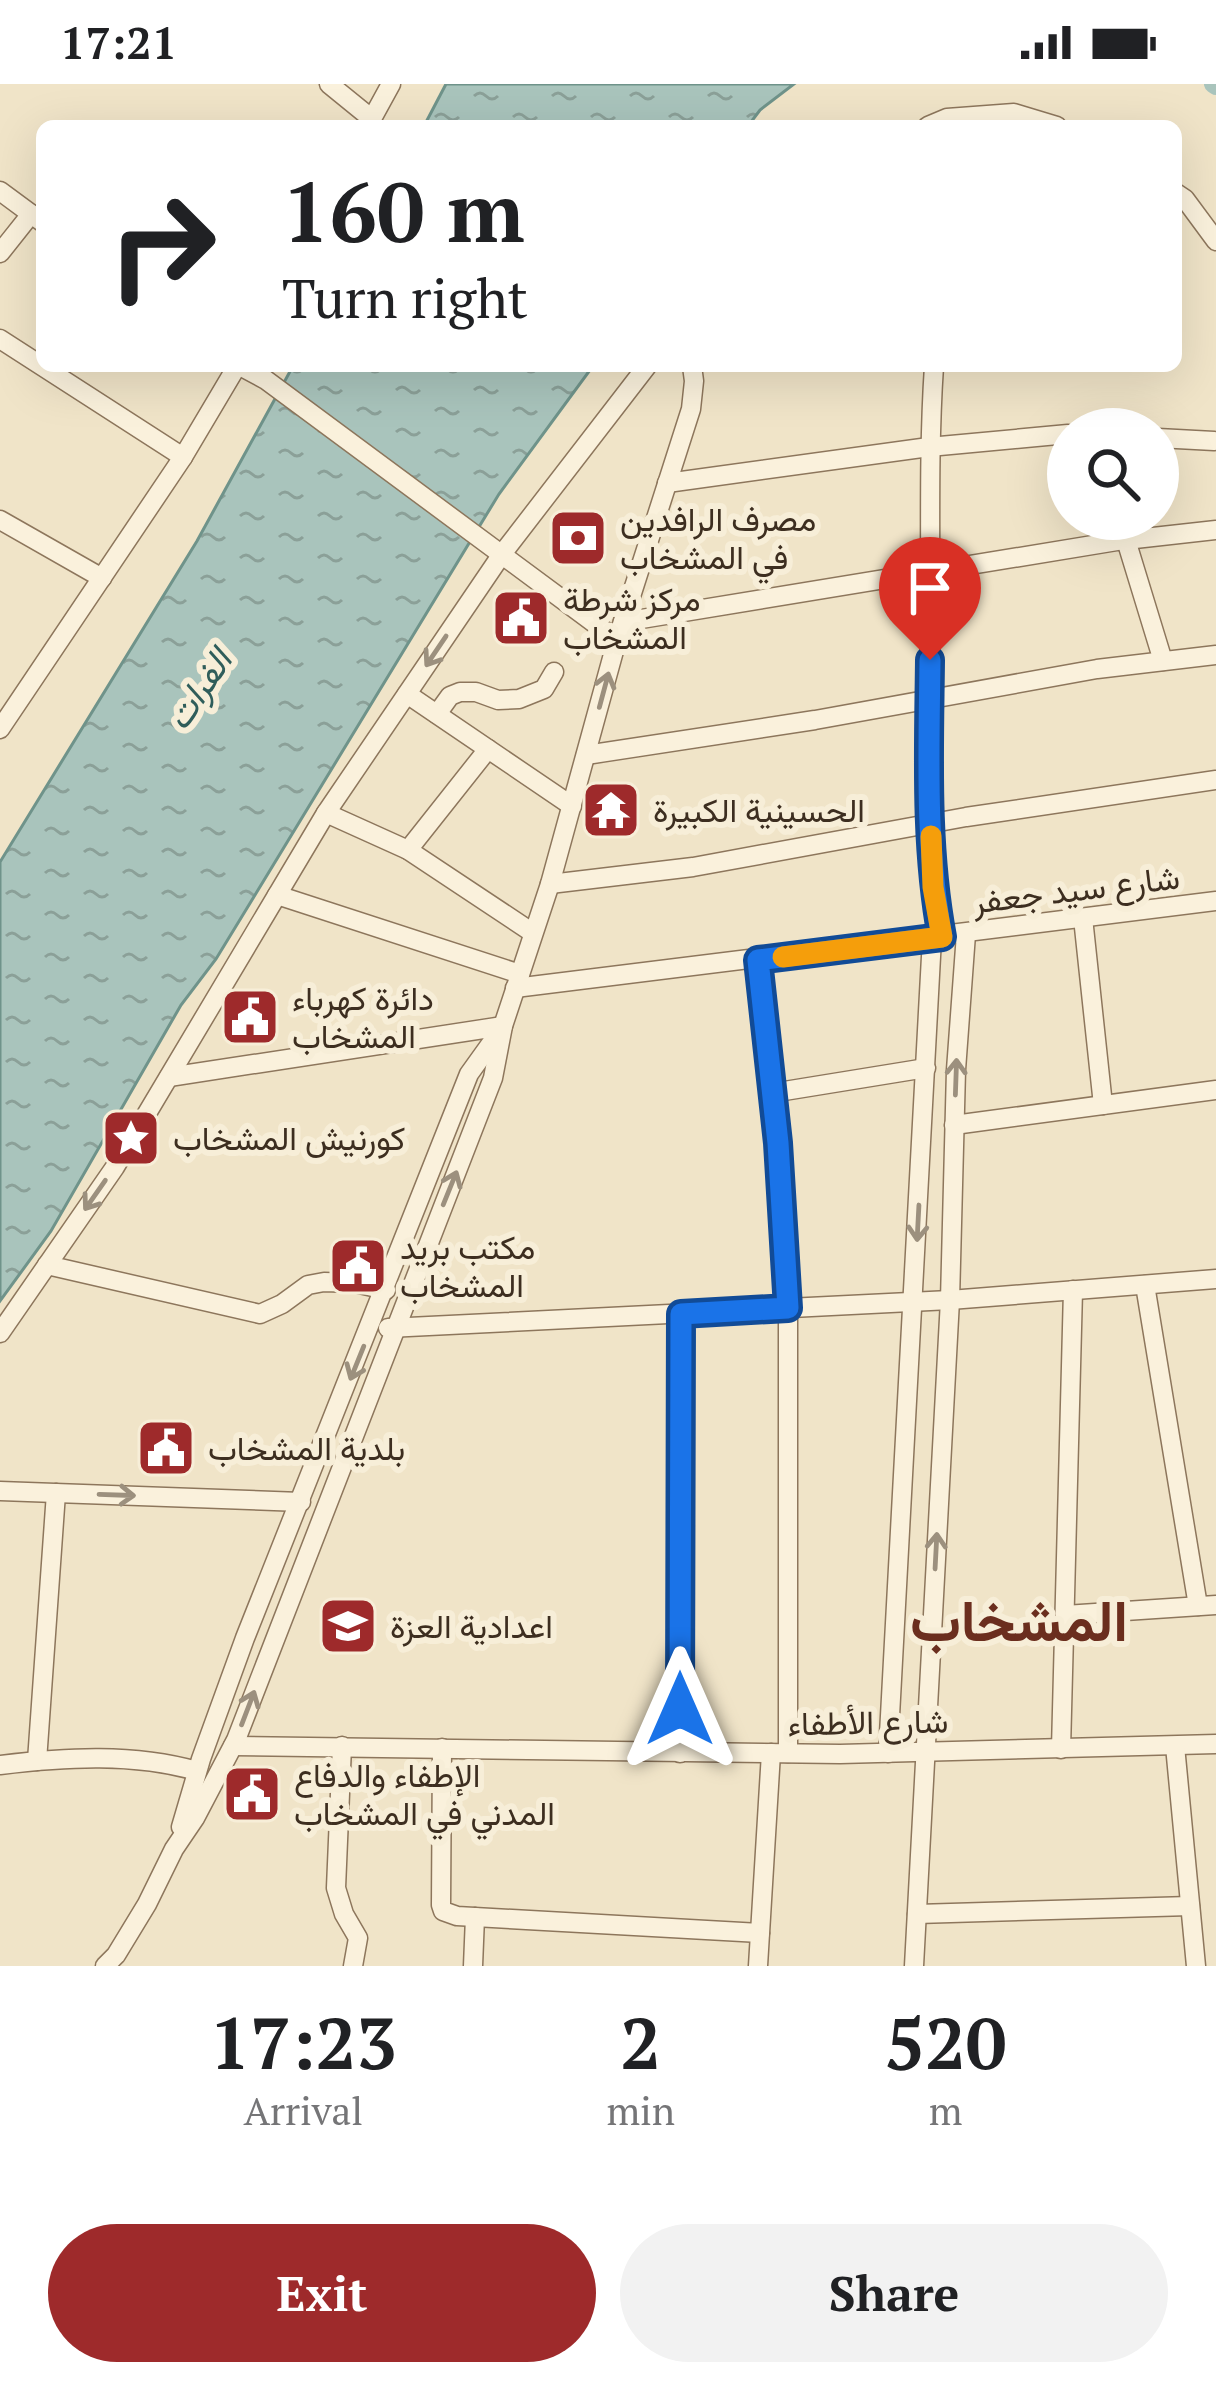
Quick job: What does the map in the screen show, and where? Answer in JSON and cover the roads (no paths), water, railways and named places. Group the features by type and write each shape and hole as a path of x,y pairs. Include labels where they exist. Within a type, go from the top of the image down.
{"street":[{"path":"329,84 368,120"},
{"path":"371,120 391,84"},
{"path":"942,120 1014,113 1037,120"},
{"path":"0,191 36,218 0,253"},
{"path":"1182,197 1216,241"},
{"path":"0,339 36,362"},
{"path":"51,372 183,458"},
{"path":"0,729 183,458 234,372"},
{"path":"250,372 502,554 620,631 1126,540 1163,661"},
{"path":"0,1334 115,1167 326,813 502,554 642,372"},
{"path":"105,1966 147,1904 232,1746 494,1078 502,1026 550,884 620,631 691,409 693,372"},
{"path":"888,1753 937,938 929,699 934,372"},
{"path":"668,483 1047,436"},
{"path":"1179,439 1214,441"},
{"path":"0,520 102,578"},
{"path":"1179,534 1216,530"},
{"path":"586,755 1097,669 1216,655"},
{"path":"437,714 450,696 460,692 519,699 544,689 554,672"},
{"path":"407,694 572,806"},
{"path":"407,850 488,748"},
{"path":"550,884 693,867 1216,780"},
{"path":"326,813 407,850 533,933"},
{"path":"277,895 517,981"},
{"name":"شارع سيد جعفر","path":"517,981 758,960 1216,901"},
{"path":"1083,919 1103,1105"},
{"path":"914,1966 966,934"},
{"path":"758,960 788,1308 779,1753 758,1966"},
{"path":"169,1077 502,1026"},
{"path":"175,1849 197,1771 245,1639 470,1074 502,1026"},
{"path":"772,1093 926,1068"},
{"path":"954,1125 1216,1090"},
{"path":"46,1265 260,1314 308,1285 355,1283 386,1289"},
{"path":"371,1327 950,1300 1216,1279"},
{"path":"1065,1615 1207,1605 1145,1285"},
{"path":"1061,1749 1073,1290"},
{"path":"680,1753 681,1314"},
{"path":"0,1491 301,1502"},
{"path":"37,1761 56,1493"},
{"name":"شارع الأطفاء","path":"232,1746 888,1753 1216,1744"},
{"path":"342,1746 336,1888 358,1938 353,1966"},
{"path":"1175,1746 1196,1966"},
{"path":"442,1748 441,1905 448,1914 760,1933"},
{"path":"0,1765 96,1757 173,1764 197,1771"},
{"path":"917,1915 1190,1906"},
{"path":"473,1966 475,1917"}],"water":[{"path":"446,84 794,84 752,120 427,120"},
{"name":"الفرات","path":"290,372 589,372 499,494 216,959 181,1005 51,1231 0,1301 0,862 197,541"}],"place":[{"name":"مصرف الرافدين في المشخاب","path":"578,538"},
{"name":"مركز شرطة المشخاب","path":"521,618"},
{"name":"الحسينية الكبيرة","path":"611,810"},
{"name":"دائرة كهرباء المشخاب","path":"250,1017"},
{"name":"كورنيش المشخاب","path":"131,1138"},
{"name":"مكتب بريد المشخاب","path":"358,1266"},
{"name":"بلدية المشخاب","path":"166,1448"},
{"name":"اعدادية العزة","path":"348,1626"},
{"name":"الإطفاء والدفاع المدني في المشخاب","path":"252,1794"}],"district":[{"name":"المشخاب","path":"1019,1621"}]}
